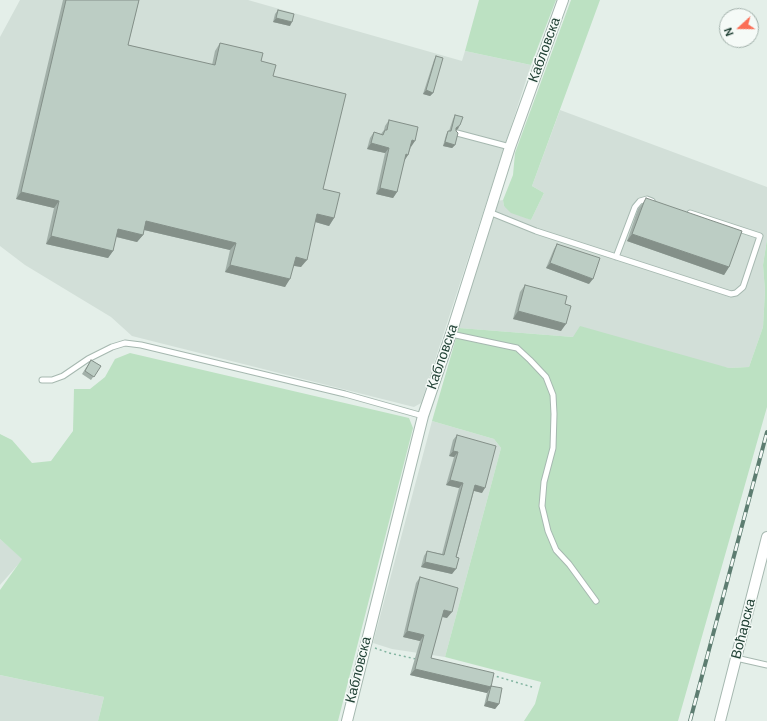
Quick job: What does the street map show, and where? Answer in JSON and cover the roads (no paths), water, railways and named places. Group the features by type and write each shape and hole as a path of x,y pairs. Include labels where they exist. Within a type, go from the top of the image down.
{"street":[{"name":"Кабловска","path":"347,721 423,416 451,334 510,147 563,0"},
{"name":"Воћарска","path":"720,721 767,537"}],"lane":[{"path":"457,133 510,147"},
{"path":"616,257 635,207 646,199 654,202"},
{"path":"490,212 536,231 731,294 736,293 743,287 760,236 684,212"},
{"path":"451,334 516,348 546,377 553,395 553,448 544,482 542,506 548,531 556,550 569,564 596,602"},
{"path":"42,380 52,380 63,376 88,359 112,347 125,343 141,345 337,392 423,416"},
{"path":"736,658 767,665"}],"railway":[{"path":"690,721 767,432"}]}
